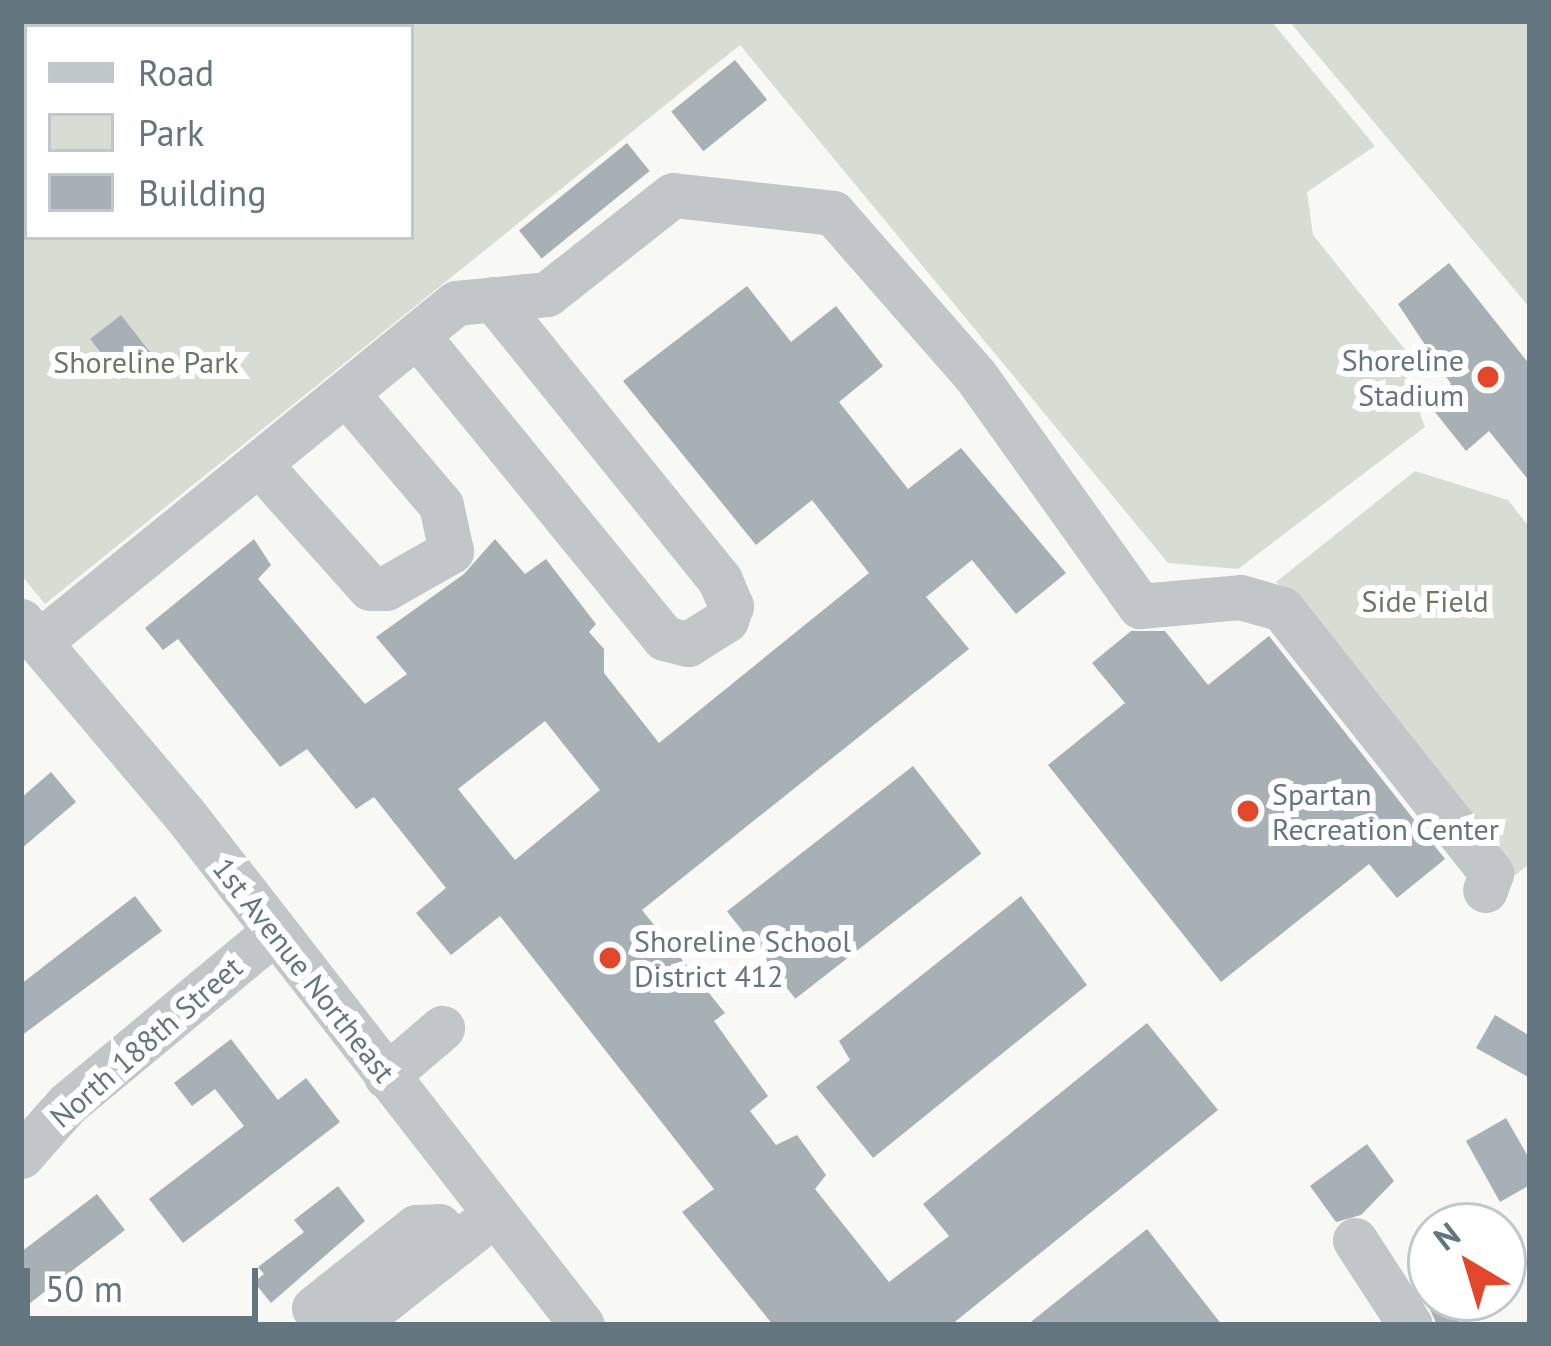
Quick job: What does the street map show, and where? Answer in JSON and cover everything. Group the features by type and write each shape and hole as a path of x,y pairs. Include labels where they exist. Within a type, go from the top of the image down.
{"street":[{"path":"30,632 259,464 456,303 547,294 673,195 833,213 974,375 1140,606 1240,597 1282,609 1491,873 1485,890"},
{"path":"417,334 664,638 688,644 726,620 731,606 720,580 494,299"},
{"path":"259,464 370,588 386,589 451,551 441,505 346,393"},
{"name":"1st Avenue Northeast","path":"30,632 274,932 581,1325"},
{"name":"North 188th Street","path":"21,1156 67,1104 274,932"},
{"path":"386,1076 442,1028"},
{"path":"353,1325 494,1214"},
{"path":"327,1325 314,1308 416,1227 439,1226 456,1244"},
{"path":"1355,1240 1410,1325"}],"green space":[{"name":"Shoreline Park","path":"21,21 1271,21 1375,146 1307,192 1313,235 1411,357 1402,365 1425,427 1238,569 1168,563 740,45 45,604 21,575"},
{"path":"1289,21 1530,21 1530,308"},
{"name":"Side Field","path":"1415,471 1508,500 1530,528 1530,863 1512,878 1276,582"}],"building":[{"path":"735,60 767,100 703,151 671,112"},
{"path":"627,143 650,171 542,258 519,230"},
{"name":"Shoreline Stadium","path":"1449,263 1530,365 1530,482 1489,431 1466,451 1427,402 1451,384 1398,304"},
{"path":"747,286 791,342 836,306 883,366 839,402 908,489 961,448 1066,573 1016,614 972,560 926,597 969,649 642,910 725,1013 714,1021 768,1096 750,1111 776,1145 797,1135 826,1175 815,1189 889,1282 949,1236 923,1204 1147,1023 1218,1110 951,1325 773,1325 682,1212 714,1189 500,916 451,955 416,913 446,888 374,797 356,809 307,749 280,767 178,639 163,650 145,628 254,539 271,565 258,579 365,704 407,674 376,637 464,574 495,539 525,574 546,559 596,624 589,632 604,649 604,673 659,743 869,573 812,500 756,545 623,381","holes":["545,721 600,790 515,860 458,789"]},
{"path":"121,315 153,356 122,380 90,339"},
{"name":"Spartan Recreation Center","path":"1131,631 1165,631 1208,685 1269,636 1445,859 1397,898 1369,864 1221,982 1048,765 1125,703 1092,663"},
{"path":"913,766 981,853 795,999 727,911"},
{"path":"51,772 76,802 21,849 21,798"},
{"path":"135,896 162,931 21,1036 21,984"},
{"path":"1021,896 1087,985 873,1158 816,1087 850,1060 839,1041"},
{"path":"1495,1015 1530,1036 1530,1078 1476,1048"},
{"path":"231,1039 278,1100 306,1078 340,1122 183,1243 149,1199 244,1126 215,1089 192,1106 174,1083"},
{"path":"1506,1118 1530,1160 1530,1185 1500,1202 1466,1141"},
{"path":"1367,1144 1394,1181 1361,1215 1336,1222 1310,1186"},
{"path":"338,1186 365,1221 271,1303 254,1282 264,1274 258,1267 304,1232 294,1220"},
{"path":"97,1194 125,1230 21,1310 21,1252"},
{"path":"1147,1229 1222,1325 1027,1325"}],"place":[{"name":"Shoreline Stadium","path":"1488,377"},
{"name":"Spartan Recreation Center","path":"1248,811"},
{"name":"Shoreline School District 412","path":"610,958"}]}
